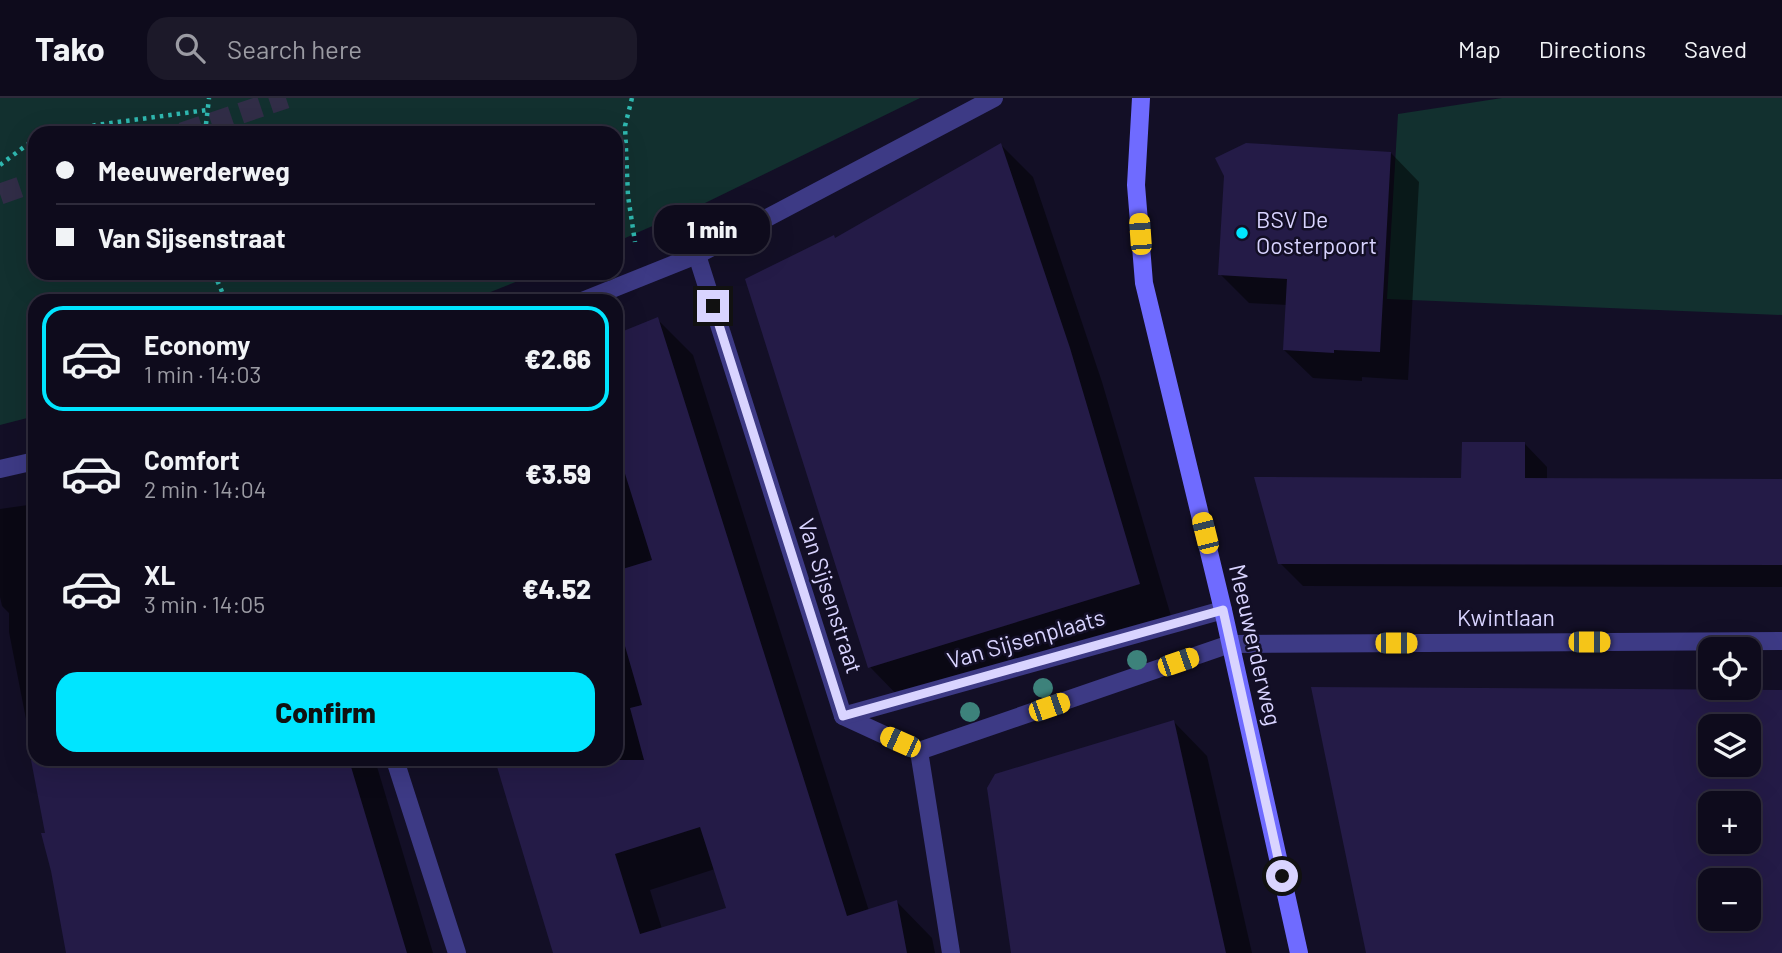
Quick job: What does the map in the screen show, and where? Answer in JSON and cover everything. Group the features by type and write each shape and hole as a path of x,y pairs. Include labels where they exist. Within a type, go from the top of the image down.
{"street":[{"path":"600,294 697,255 994,98"},
{"name":"Meeuwerderweg","path":"1140,98 1136,185 1144,283 1223,610 1299,953"},
{"name":"Van Sijsenstraat","path":"697,255 843,716"},
{"path":"0,469 28,463"},
{"name":"Van Sijsenplaats","path":"843,716 1223,610"},
{"name":"Kwintlaan","path":"1230,644 1782,641"},
{"path":"843,716 919,751 1230,644"},
{"path":"919,751 951,953"},
{"path":"397,766 457,953"}],"path":[{"path":"206,126 209,98"},
{"path":"632,98 625,126 628,197 632,234 647,275"},
{"path":"92,126 207,110"},
{"path":"0,165 28,144"}],"green space":[{"path":"0,98 920,98 705,203 623,239 623,126 28,126 28,280 520,280 486,294 28,294 28,418 0,425"},
{"path":"1502,98 1782,98 1782,315 1387,299 1398,114"}],"building":[{"path":"1001,143 1070,348 1140,584 868,668 745,279 834,235 835,238"},
{"path":"1246,143 1391,152 1380,352 1283,350 1287,279 1218,275 1224,176 1215,158"},
{"path":"658,317 847,916 897,900 907,953 553,953 497,766 623,766 623,760 644,760 630,708 642,705 623,639 623,569 652,560 623,467 623,331","holes":["700,827 726,908 640,934 615,854"]},
{"path":"1462,442 1525,442 1525,478 1782,479 1782,565 1278,564 1254,477 1461,478"},
{"path":"1311,687 1698,689 1698,700 1761,700 1761,690 1782,690 1782,953 1366,953"},
{"path":"1174,720 1226,953 1011,953 987,788 995,774"},
{"path":"32,766 351,766 407,953 66,953 41,833 45,833"}],"tunnel":[{"path":"203,126 286,98"},
{"path":"0,194 28,184"}],"place":[{"name":"BSV De Oosterpoort","path":"1242,233"}],"route":[{"path":"713,306 843,716 1223,610 1282,876"}]}
